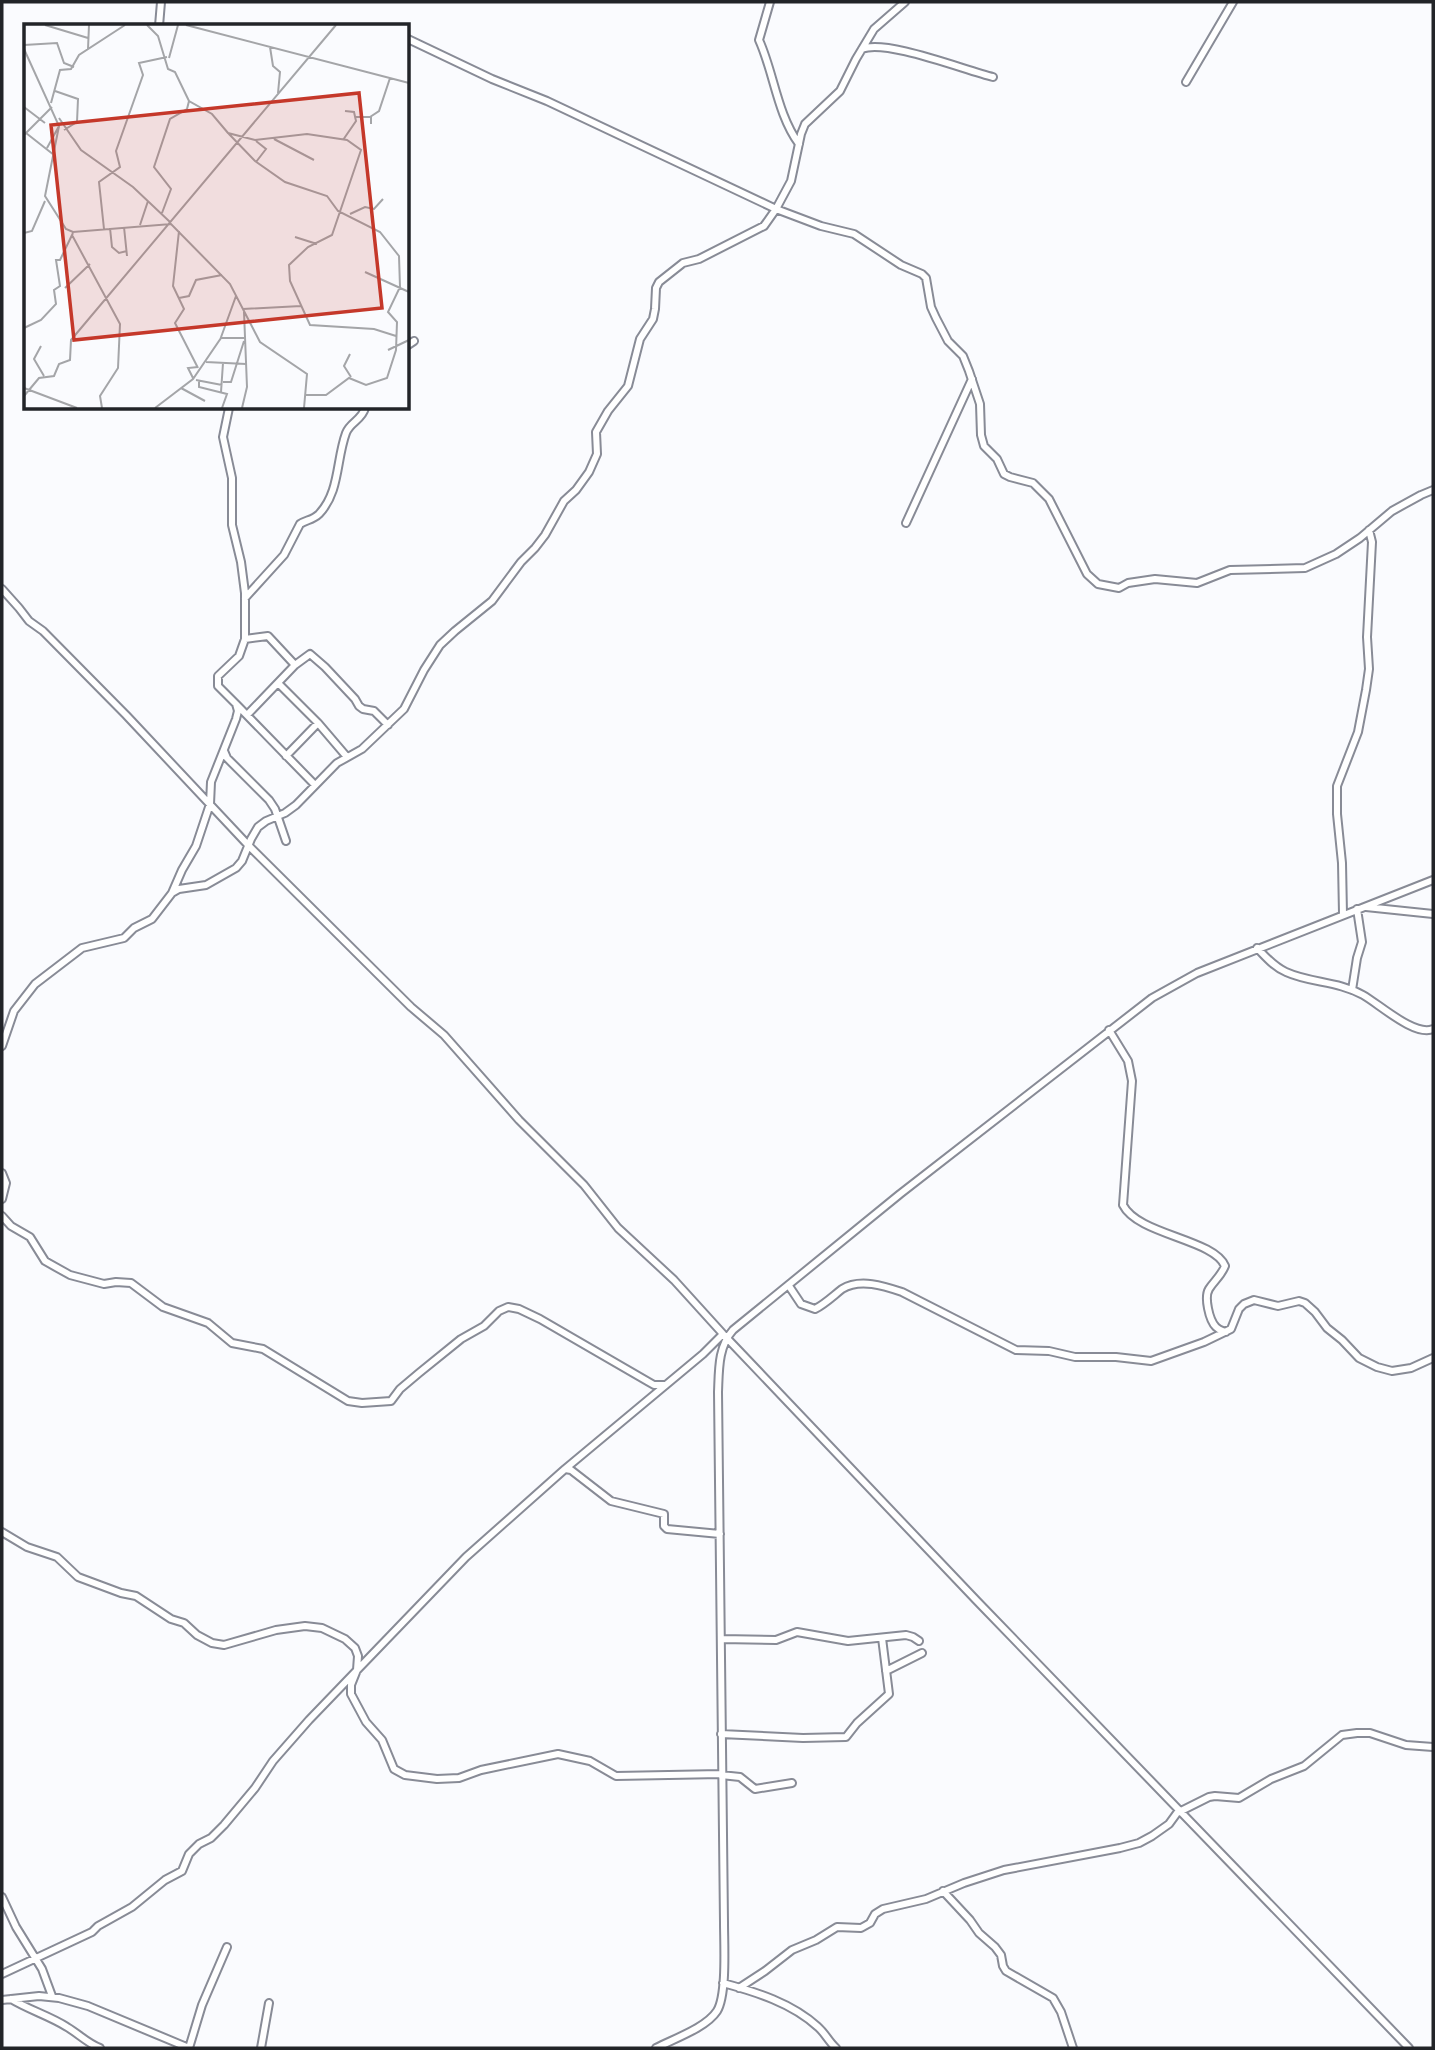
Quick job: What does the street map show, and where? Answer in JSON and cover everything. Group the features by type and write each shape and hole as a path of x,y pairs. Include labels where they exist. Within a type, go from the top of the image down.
{"street":[{"path":"159,24 161,2"},
{"path":"771,2 759,40 787,126 799,144"},
{"path":"172,893 179,889 206,885 232,871 242,861 258,827 296,805 337,763 362,749 404,709 440,645 492,601 521,562 540,542 564,501 589,472 597,454 596,432 608,411 628,386 640,339 654,315 655,292 659,282 683,263 699,259 764,226 791,181 805,124 841,91 862,49 880,23 905,2"},
{"path":"1186,82 1233,2"},
{"path":"410,40 776,209 821,226 854,234 888,257 922,274 926,278 931,307 936,318 948,341 963,356 972,379 980,404 984,446 997,459 1004,474 1033,482 1049,499 1087,574 1098,584 1119,588 1128,583 1154,579 1197,583 1230,570 1305,568 1336,554 1402,505 1433,490"},
{"path":"862,49 874,46 897,49 993,77"},
{"path":"906,523 972,379"},
{"path":"229,410 223,437 232,478 232,525 241,562 245,598 245,639 239,656 222,670 217,679 218,686 315,785"},
{"path":"245,598 284,555 300,524 316,517 332,495 346,431 363,415 364,410"},
{"path":"1343,914 1342,863 1336,814 1337,786 1358,732 1369,669 1367,637 1372,542 1369,530"},
{"path":"2,589 29,621 39,627 83,671 249,846 411,1007 444,1035 519,1120 584,1185 618,1228 674,1280 977,1601 1409,2048"},
{"path":"245,639 268,636 295,666"},
{"path":"247,715 310,654 343,685 359,706 376,713 388,725"},
{"path":"278,683 347,757"},
{"path":"2,1046 15,1011 35,984 82,948 124,938 134,928 152,919 172,893 196,846 209,804 211,782 236,719 236,704"},
{"path":"286,756 318,723"},
{"path":"224,751 227,758 269,800 286,841"},
{"path":"2,1974 92,1932 132,1908 165,1880 182,1871 189,1854 224,1825 281,1752 466,1556 724,1336 1109,1030 1172,985 1196,973 1433,880"},
{"path":"1361,907 1433,914"},
{"path":"1352,990 1355,965 1362,942 1361,907"},
{"path":"1257,948 1282,971 1352,990 1384,1011 1416,1027 1426,1031 1433,1029"},
{"path":"1109,1030 1128,1061 1132,1081 1123,1205 1127,1212 1141,1221 1206,1250 1223,1261 1223,1272 1207,1296 1212,1321 1218,1329 1227,1332"},
{"path":"2,1173 6,1183 2,1199"},
{"path":"2,1216 11,1226 30,1237 45,1261 70,1275 104,1284 131,1283 163,1307 208,1323 232,1343 263,1349 333,1393 355,1403 391,1401 400,1389 419,1373 508,1307 515,1307 540,1319 654,1385 665,1385"},
{"path":"789,1286 801,1304 814,1308 841,1290 853,1285 868,1284 902,1292 1012,1349 1049,1351 1075,1357 1151,1360 1227,1332 1233,1327 1239,1309 1248,1302 1258,1301 1278,1306 1302,1302 1309,1305 1324,1325 1359,1358 1377,1367 1392,1371 1411,1368 1433,1359"},
{"path":"656,2048 694,2029 717,2012 722,1999 724,1899 719,1370 724,1336"},
{"path":"565,1469 571,1470 611,1501 664,1514 664,1526 667,1529 720,1534"},
{"path":"2,1532 27,1547 57,1557 78,1577 142,1599 212,1643 225,1645 276,1630 305,1626 317,1627 352,1644 357,1653 357,1670 351,1685 351,1694 366,1722 382,1740 394,1769 405,1775 437,1779 459,1778 481,1770 558,1754 590,1761 620,1777 721,1774 740,1777 755,1789 792,1783"},
{"path":"721,1639 776,1640 797,1632 840,1641 906,1635 919,1642"},
{"path":"721,1734 846,1737 878,1703 887,1698 889,1689 882,1638"},
{"path":"886,1671 922,1653"},
{"path":"739,1988 786,1953 837,1927 861,1928 883,1909 917,1902 1003,1870 1131,1846 1163,1829 1175,1814 1213,1796 1245,1796 1271,1779 1308,1764 1333,1741 1348,1734 1370,1733 1406,1745 1433,1748"},
{"path":"943,1891 979,1933 995,1947 1001,1955 1006,1971 1053,1998 1061,2012 1073,2048"},
{"path":"2,1897 16,1927 37,1959 52,1996"},
{"path":"5,1999 52,1996 89,2006 189,2048 202,2005 228,1947"},
{"path":"723,1983 752,1991 799,2013 819,2028 836,2048"},
{"path":"5,1999 66,2026 88,2043 100,2048"},
{"path":"261,2048 269,2003"}]}
